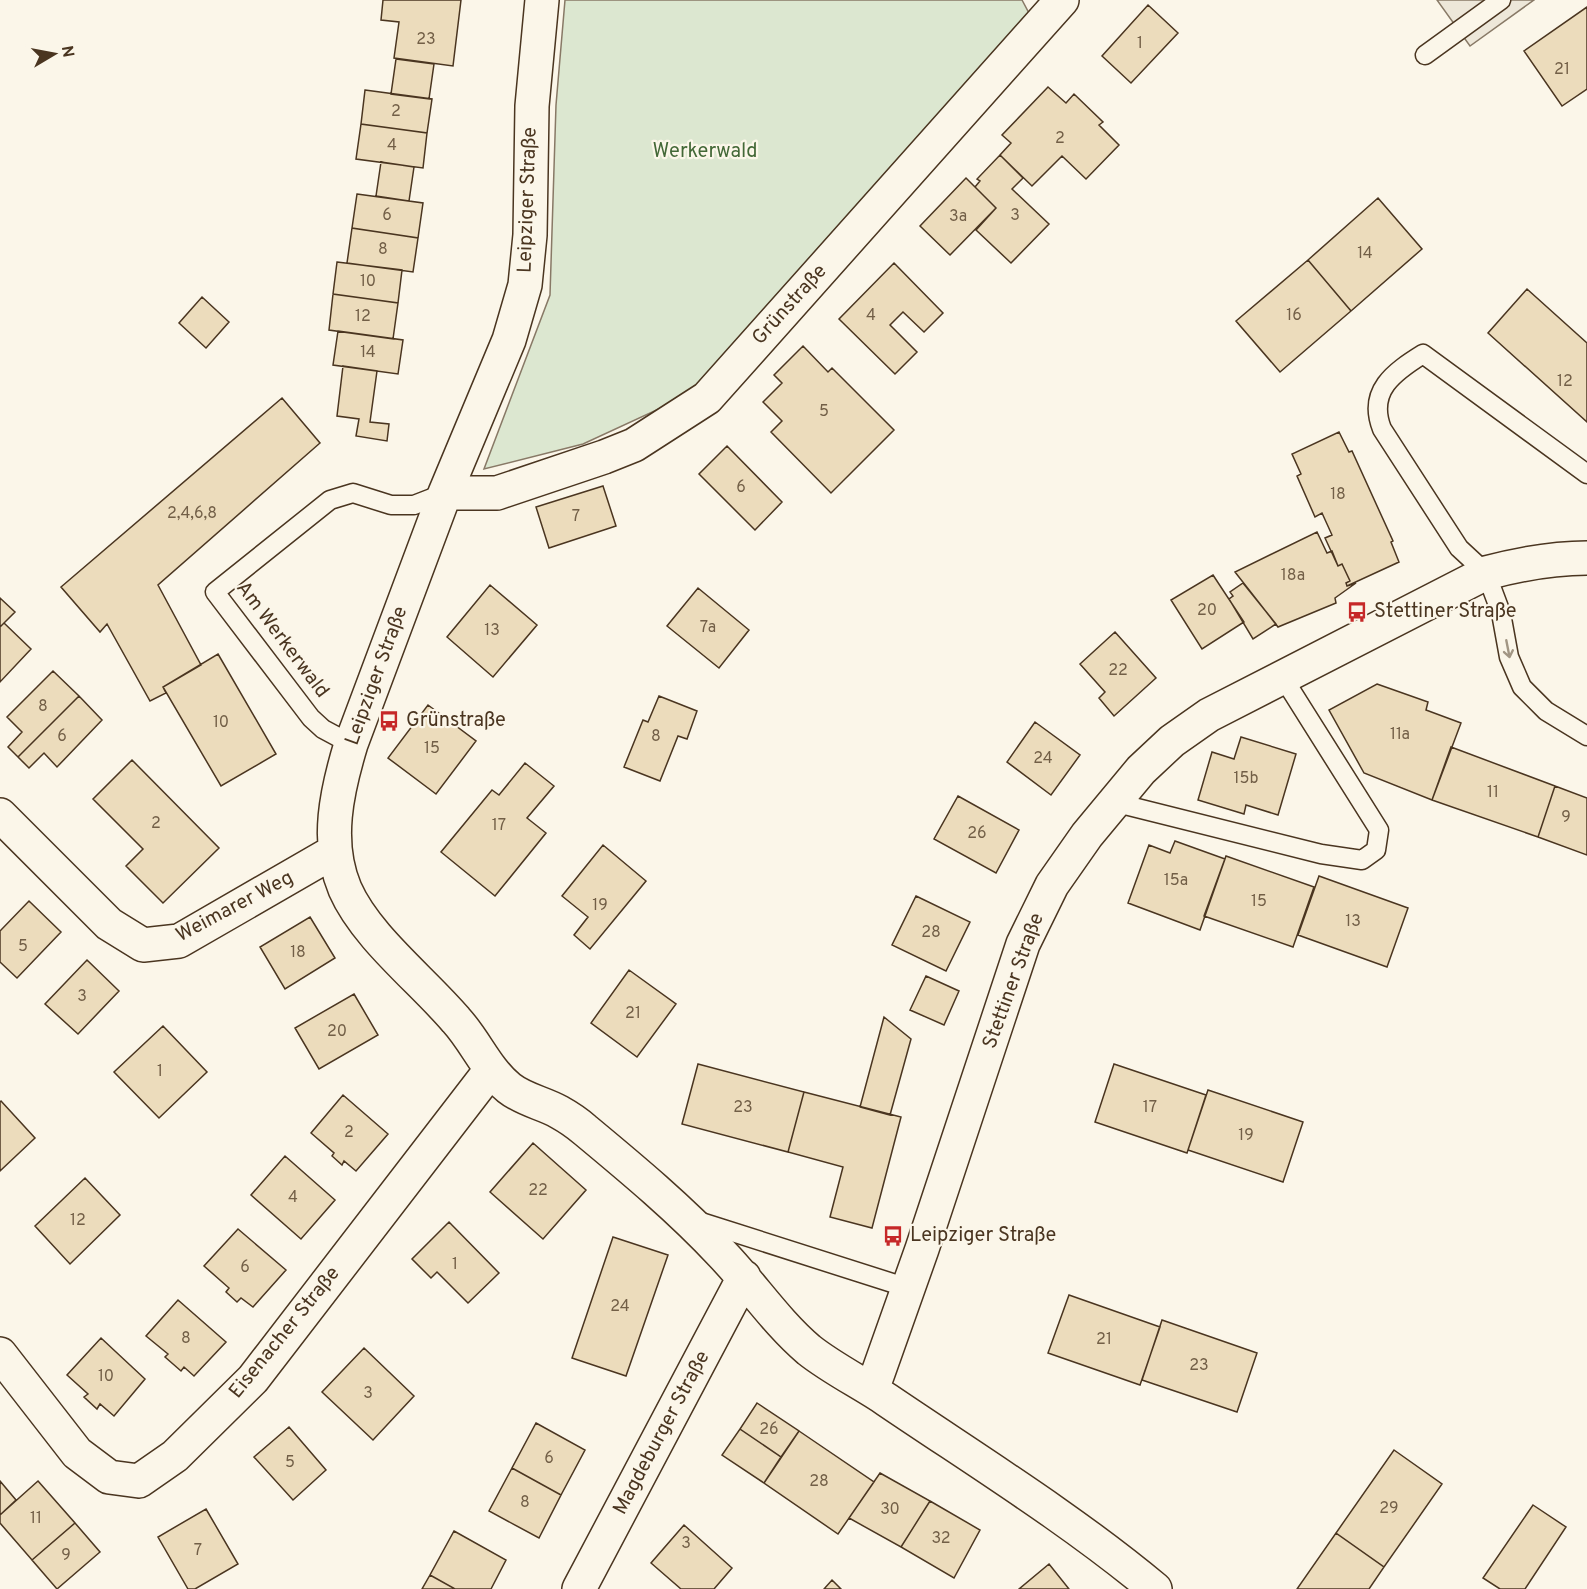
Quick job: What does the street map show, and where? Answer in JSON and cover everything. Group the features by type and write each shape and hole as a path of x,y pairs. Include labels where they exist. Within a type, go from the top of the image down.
{"street":[{"name":"Leipziger Straße","path":"542,0 532,106 530,235 525,285 510,340 444,493 341,775 335,813 335,851 344,887 360,918 459,1023 490,1071 511,1090 558,1111 582,1128 689,1218 788,1329 811,1351 1113,1554 1155,1589"},
{"name":"Grünstraße","path":"444,493 497,493 604,457 634,445 707,398 1062,0"},
{"name":"Stettiner Straße","path":"872,1390 1023,944 1052,885 1113,802 1141,770 1172,741 1209,715 1282,676 1486,573 1521,564 1587,558"},
{"name":"Weimarer Weg","path":"0,815 109,924 143,945 179,941 335,851"},
{"name":"Eisenacher Straße","path":"0,1354 77,1453 109,1477 139,1481 176,1456 253,1379 490,1071"},
{"name":"Magdeburger Straße","path":"579,1589 744,1277"}],"lane":[{"path":"1425,55 1501,0"},
{"path":"1587,474 1423,354 1392,376 1379,396 1377,408 1382,429 1459,548 1486,573 1502,613 1509,657 1522,687 1546,711 1587,736"},
{"name":"Am Werkerwald","path":"351,744 323,729 311,718 214,592 330,500 353,493 391,505 414,505 444,493"},
{"path":"1113,802 1321,854 1362,860 1376,850 1379,830 1282,676"},
{"name":"Leipziger Straße","path":"689,1218 908,1288"}],"green space":[{"name":"Werkerwald","path":"565,0 1022,0 1031,17 687,396 583,444 484,469 550,295 556,105"}],"shaded area":[{"path":"1437,0 1534,0 1470,46"}],"building":[{"path":"383,0 461,0 453,66 394,58 399,22 381,20"},
{"path":"1148,5 1178,33 1131,83 1102,56"},
{"path":"1587,7 1587,89 1562,106 1524,51"},
{"path":"396,59 434,64 429,99 391,94"},
{"path":"1048,87 1066,103 1074,94 1103,122 1099,125 1119,145 1086,179 1062,156 1032,186 1000,155 1011,143 1002,135"},
{"path":"365,90 432,99 427,133 361,124"},
{"path":"361,124 427,133 423,168 356,159"},
{"path":"1000,155 1023,178 1012,189 1049,224 1011,263 976,230 996,208 975,187 980,181 977,179"},
{"path":"381,162 414,167 409,201 376,196"},
{"path":"966,178 996,208 950,255 920,226"},
{"path":"357,194 423,203 418,238 352,228"},
{"path":"1378,198 1422,249 1351,311 1308,260"},
{"path":"352,228 418,238 413,272 347,263"},
{"path":"1308,260 1351,311 1280,372 1236,321"},
{"path":"337,262 402,270 398,303 333,294"},
{"path":"894,263 943,313 924,332 903,312 890,325 917,352 895,374 839,319"},
{"path":"1527,289 1587,343 1587,422 1488,333"},
{"path":"333,294 398,303 393,339 329,330"},
{"path":"202,297 229,322 206,348 179,323"},
{"path":"338,331 403,340 398,374 333,365"},
{"path":"803,346 828,372 832,368 894,430 831,493 771,432 782,421 763,402 782,383 774,375"},
{"path":"343,366 377,371 370,422 389,424 387,441 356,436 359,419 337,416"},
{"path":"282,398 320,443 158,585 201,665 163,687 166,693 150,701 107,624 100,632 61,587"},
{"path":"1339,432 1349,452 1352,451 1393,541 1391,542 1399,562 1347,586 1346,583 1350,581 1342,564 1338,566 1325,538 1332,535 1322,513 1315,517 1297,476 1301,474 1292,454"},
{"path":"727,446 782,502 755,530 699,474"},
{"path":"603,486 616,526 549,548 536,507"},
{"path":"1317,532 1327,553 1332,551 1338,566 1342,564 1350,581 1346,583 1347,586 1356,583 1335,598 1336,603 1278,627 1235,572"},
{"path":"1213,575 1244,622 1202,649 1171,600"},
{"path":"1243,583 1276,624 1253,639 1229,599 1233,596 1230,592"},
{"path":"490,585 537,625 493,677 447,637"},
{"path":"698,588 749,630 719,668 667,626"},
{"path":"0,598 15,612 0,627"},
{"path":"4,623 31,649 0,682 0,627"},
{"path":"1115,632 1156,678 1114,716 1099,698 1105,692 1080,664"},
{"path":"218,654 276,754 221,786 163,687"},
{"path":"53,671 79,696 18,757 8,747 22,732 7,717"},
{"path":"1377,684 1428,702 1426,710 1461,723 1432,800 1364,773 1329,710"},
{"path":"79,696 102,720 57,767 44,753 29,768 18,757"},
{"path":"659,696 697,711 687,739 678,736 660,781 624,767 643,720 648,722"},
{"path":"428,705 476,741 436,794 388,758"},
{"path":"1035,722 1080,755 1051,795 1007,762"},
{"path":"1241,737 1296,754 1278,815 1246,805 1244,814 1198,800 1212,752 1234,759"},
{"path":"1451,747 1555,786 1538,837 1432,800"},
{"path":"132,760 219,848 163,903 126,866 143,849 93,799"},
{"path":"525,763 554,786 527,818 546,833 495,896 441,852 492,790 499,795"},
{"path":"1555,786 1587,798 1587,855 1538,837"},
{"path":"958,796 1019,830 996,873 934,839"},
{"path":"1175,841 1225,859 1200,930 1128,903 1149,845 1170,853"},
{"path":"603,845 646,881 590,949 574,935 588,917 562,896"},
{"path":"1226,856 1314,887 1293,947 1204,916"},
{"path":"1319,876 1408,908 1387,967 1298,935"},
{"path":"916,896 970,922 946,971 892,945"},
{"path":"29,901 61,932 17,978 0,962 0,931"},
{"path":"310,917 335,958 285,989 260,947"},
{"path":"87,960 119,991 78,1034 45,1004"},
{"path":"629,970 676,1004 637,1057 591,1023"},
{"path":"926,976 959,991 944,1025 910,1010"},
{"path":"354,994 378,1035 319,1069 295,1028"},
{"path":"884,1017 911,1039 890,1115 860,1107"},
{"path":"163,1026 207,1072 159,1118 114,1072"},
{"path":"698,1064 804,1092 788,1152 682,1124"},
{"path":"1114,1064 1206,1095 1187,1153 1095,1122"},
{"path":"1208,1090 1303,1122 1283,1182 1188,1150"},
{"path":"804,1092 901,1117 872,1228 830,1217 843,1167 788,1152"},
{"path":"343,1095 388,1134 356,1171 344,1161 342,1165 332,1156 334,1153 311,1133"},
{"path":"0,1102 35,1138 0,1171"},
{"path":"533,1143 586,1190 543,1239 490,1192"},
{"path":"285,1156 335,1200 301,1239 251,1195"},
{"path":"85,1178 120,1215 70,1264 35,1226"},
{"path":"449,1222 499,1273 468,1303 437,1272 431,1278 412,1259"},
{"path":"238,1229 286,1270 253,1307 241,1298 237,1302 226,1292 229,1288 204,1266"},
{"path":"613,1237 668,1255 626,1376 572,1358"},
{"path":"1069,1295 1160,1327 1140,1385 1048,1353"},
{"path":"178,1300 226,1342 194,1376 184,1367 181,1371 165,1357 168,1354 146,1336"},
{"path":"1162,1320 1257,1353 1237,1412 1142,1380"},
{"path":"101,1338 145,1379 114,1416 100,1404 97,1409 84,1397 88,1394 67,1375"},
{"path":"364,1348 414,1396 373,1440 322,1392"},
{"path":"757,1403 799,1431 781,1457 740,1429"},
{"path":"536,1423 585,1450 561,1495 512,1468"},
{"path":"289,1427 326,1470 293,1500 254,1457"},
{"path":"740,1429 781,1457 764,1483 722,1455"},
{"path":"799,1431 874,1482 838,1534 764,1483"},
{"path":"1394,1450 1442,1484 1384,1567 1336,1533"},
{"path":"512,1468 561,1495 539,1538 489,1511"},
{"path":"880,1473 930,1501 901,1547 849,1518"},
{"path":"0,1481 16,1500 0,1515"},
{"path":"38,1481 75,1523 32,1560 0,1523 0,1515"},
{"path":"930,1501 980,1530 954,1578 901,1547"},
{"path":"1533,1505 1566,1527 1525,1589 1500,1589 1483,1578"},
{"path":"206,1509 238,1564 195,1589 188,1589 158,1537"},
{"path":"75,1523 100,1552 57,1589 32,1560"},
{"path":"684,1525 732,1568 714,1589 681,1589 651,1563"},
{"path":"454,1531 506,1560 491,1589 455,1589 430,1575"},
{"path":"1336,1533 1384,1567 1369,1589 1297,1589"},
{"path":"1049,1564 1069,1589 1019,1589"},
{"path":"430,1575 455,1589 422,1589"},
{"path":"832,1580 841,1589 824,1589"}],"place":[{"name":"Stettiner Straße","path":"1357,612"},
{"name":"Grünstraße","path":"389,721"},
{"name":"Leipziger Straße","path":"893,1236"}]}
